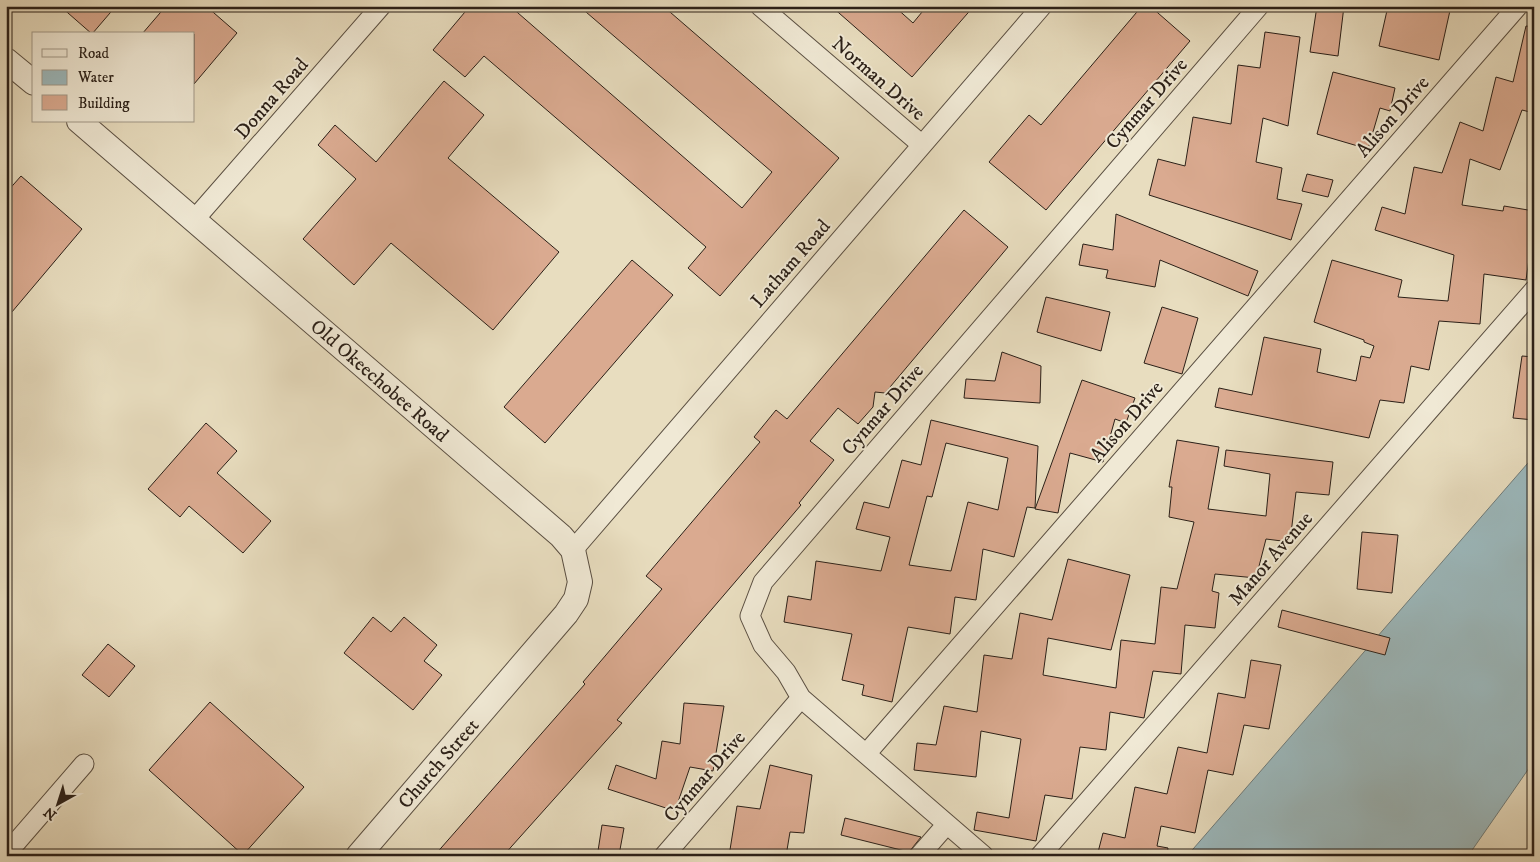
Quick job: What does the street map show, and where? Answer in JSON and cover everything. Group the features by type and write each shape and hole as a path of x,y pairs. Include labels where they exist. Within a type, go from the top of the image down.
{"street":[{"name":"Donna Road","path":"194,220 381,6"},
{"name":"Norman Drive","path":"760,6 922,145"},
{"name":"Latham Road","path":"573,550 1042,6"},
{"name":"Cynmar Drive","path":"664,856 802,698 786,672 763,645 750,616 763,582 1259,6"},
{"name":"Alison Drive","path":"866,754 1518,6"},
{"path":"6,60 32,81"},
{"name":"Old Okeechobee Road","path":"80,122 561,536 573,550"},
{"name":"Manor Avenue","path":"1040,856 1534,290"},
{"name":"Church Street","path":"358,856 566,614 576,599 580,582 573,550"},
{"path":"802,698 984,856"},
{"path":"6,854 84,764"},
{"path":"919,856 947,824"}],"water":[{"path":"1534,456 1534,761 1468,856 1187,856"}],"building":[{"path":"60,6 116,6 94,32 90,32"},
{"path":"166,6 206,6 237,33 195,83 195,32 144,32"},
{"path":"470,6 510,6 742,208 772,172 579,6 663,6 839,158 720,296 688,268 706,247 484,56 465,77 433,50"},
{"path":"831,6 894,6 913,23 927,6 974,6 912,77"},
{"path":"1142,6 1150,6 1190,41 1046,210 989,162 1029,115 1041,125"},
{"path":"1317,6 1344,6 1338,56 1310,52"},
{"path":"1388,6 1451,6 1439,60 1379,46"},
{"path":"1526,26 1534,27 1534,113 1522,110 1500,170 1470,159 1462,205 1503,211 1504,206 1534,211 1526,280 1484,274 1480,324 1439,321 1429,370 1411,366 1404,403 1380,400 1369,438 1215,407 1219,388 1252,395 1264,337 1321,349 1317,372 1356,381 1361,356 1370,358 1374,346 1364,342 1364,340 1314,322 1332,260 1402,280 1398,297 1448,301 1454,255 1375,230 1382,207 1405,214 1414,167 1442,173 1460,122 1483,131 1496,77 1513,82"},
{"path":"1265,32 1300,37 1288,126 1263,118 1256,162 1282,168 1277,199 1302,204 1291,240 1149,195 1158,159 1185,166 1193,117 1231,124 1238,65 1260,68"},
{"path":"1333,72 1395,88 1390,111 1380,108 1368,149 1317,134"},
{"path":"444,81 484,115 448,158 559,252 493,330 391,243 354,285 303,239 356,179 318,145 335,125 376,162"},
{"path":"1307,174 1333,180 1328,197 1302,191"},
{"path":"21,176 82,229 6,319 6,193"},
{"path":"964,210 1008,247 885,393 875,392 873,407 858,424 838,408 810,441 834,460 799,503 801,505 617,720 622,723 503,856 434,856 585,684 583,682 662,589 646,576 760,442 754,437 776,410 787,419"},
{"path":"1116,214 1258,271 1248,296 1160,260 1155,287 1106,278 1108,270 1079,265 1083,244 1113,250"},
{"path":"632,260 673,295 545,443 504,407"},
{"path":"1046,297 1110,312 1101,351 1037,332"},
{"path":"1162,307 1198,318 1182,374 1144,363"},
{"path":"1002,352 1041,366 1040,403 964,398 966,379 995,381"},
{"path":"1522,356 1534,357 1534,420 1513,418"},
{"path":"1082,380 1135,398 1126,423 1115,419 1103,462 1070,453 1058,513 1035,509"},
{"path":"931,420 1038,446 1035,508 1027,507 1014,557 983,549 976,600 955,597 950,634 908,627 892,702 862,695 864,685 842,680 852,634 784,622 788,596 811,600 816,561 881,571 890,537 856,529 864,502 889,508 902,460 921,465","holes":["946,443 1008,458 998,510 968,502 951,571 909,565 927,496 932,497"]},
{"path":"206,423 237,451 217,473 271,521 243,553 189,506 180,517 148,489"},
{"path":"1177,440 1219,447 1208,509 1266,516 1270,474 1224,466 1226,450 1333,462 1329,495 1296,492 1290,542 1266,539 1256,578 1215,574 1212,591 1219,593 1215,628 1185,625 1181,674 1153,671 1144,718 1110,712 1106,750 1080,747 1072,799 1045,795 1036,841 974,830 977,812 1009,818 1021,739 981,731 976,777 914,770 917,743 936,745 944,706 977,712 984,655 1012,659 1020,613 1052,620 1068,559 1130,575 1111,650 1048,638 1043,675 1116,688 1121,640 1155,644 1161,587 1177,589 1194,522 1169,517 1172,487 1169,487"},
{"path":"1362,532 1398,535 1392,593 1357,589"},
{"path":"1282,610 1390,638 1385,655 1278,627"},
{"path":"373,617 391,632 404,617 437,645 424,661 442,675 413,710 344,653"},
{"path":"108,644 135,666 109,697 82,675"},
{"path":"1251,660 1281,665 1269,729 1244,725 1233,775 1208,770 1195,833 1161,826 1157,846 1168,848 1167,856 1097,856 1103,833 1125,838 1135,787 1167,794 1178,747 1207,753 1218,693 1245,698"},
{"path":"210,702 304,787 243,855 149,770"},
{"path":"684,703 724,706 713,771 690,767 675,811 608,789 616,765 656,779 662,741 680,744"},
{"path":"770,765 812,775 804,833 790,832 786,856 729,856 737,806 760,809"},
{"path":"845,818 921,837 909,852 841,835"},
{"path":"602,825 624,828 619,855 598,851"}]}
